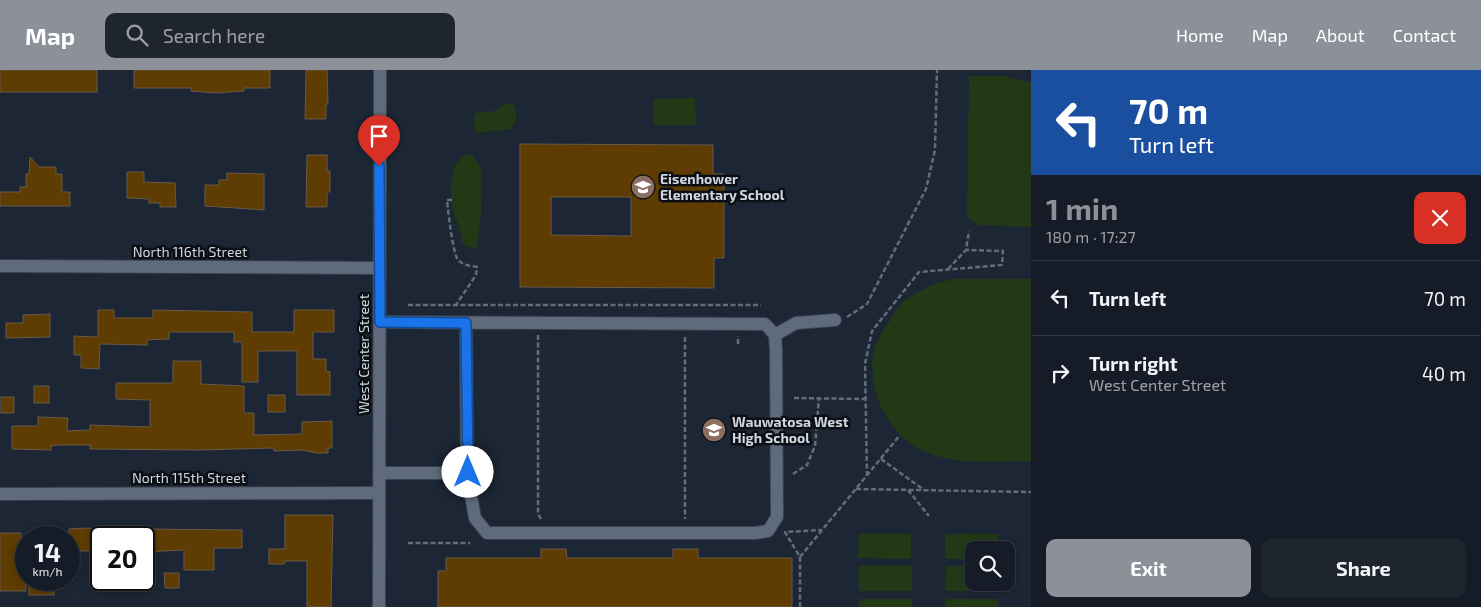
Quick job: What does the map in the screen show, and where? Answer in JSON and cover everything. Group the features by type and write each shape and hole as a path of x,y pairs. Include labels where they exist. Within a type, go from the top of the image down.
{"street":[{"name":"West Center Street","path":"379,607 380,70"},
{"name":"North 116th Street","path":"0,266 379,268"},
{"path":"775,335 796,323 835,320"},
{"path":"380,322 765,324 775,335 776,516 768,531 487,532 475,518 468,472 466,323"},
{"path":"379,473 468,472"},
{"name":"North 115th Street","path":"0,494 378,493"}],"path":[{"path":"835,320 852,316 867,304 926,189 935,150 937,70"},
{"path":"452,200 447,200 454,252 458,260 464,264 477,267 476,276 456,305"},
{"path":"947,270 966,250 969,231"},
{"path":"867,476 865,364 872,331 919,272 1002,265 1003,251 966,250"},
{"path":"408,305 761,305"},
{"path":"538,323 538,514 549,532"},
{"path":"685,324 687,532"},
{"path":"794,398 865,399"},
{"path":"793,474 807,464 815,446 819,398"},
{"path":"800,557 900,435"},
{"path":"881,459 924,490"},
{"path":"856,489 1031,492"},
{"path":"908,490 929,516"},
{"path":"800,607 800,557 785,532 823,530"},
{"path":"408,542 470,543"}],"green space":[{"path":"969,76 1004,76 1031,83 1031,227 978,225 967,217"},
{"path":"695,98 696,125 654,125 653,99"},
{"path":"505,103 513,104 516,111 516,120 511,129 477,133 474,129 475,113 495,111"},
{"path":"465,155 473,155 482,170 481,214 477,248 467,247 461,241 459,227 452,207 451,186 453,171 456,164"},
{"path":"953,279 1031,279 1031,461 964,461 926,452 913,445 892,425 878,399 872,370 873,356 877,342 884,329 898,307 908,298 926,288"},
{"path":"859,534 911,534 911,559 858,558"},
{"path":"945,534 998,534 998,541 965,541 965,559 945,559"},
{"path":"859,566 912,566 912,591 859,591"},
{"path":"946,566 965,566 965,591 945,591"},
{"path":"859,599 912,599 912,607 859,607"},
{"path":"946,599 998,599 998,607 945,607"}],"building":[{"path":"0,70 97,70 97,92 0,92"},
{"path":"134,70 270,70 270,88 244,88 244,91 217,93 191,91 191,88 134,88"},
{"path":"306,70 327,70 328,104 326,104 326,119 305,119"},
{"path":"520,144 713,145 713,174 724,174 724,258 714,258 714,288 520,287","holes":["551,197 631,197 631,236 551,235"]},
{"path":"307,155 327,155 327,171 330,171 330,192 327,192 327,207 306,207"},
{"path":"30,157 39,167 56,167 56,174 62,174 62,192 70,192 70,206 0,206 0,192 20,192 20,187 26,187 26,174 29,174"},
{"path":"127,172 144,172 144,182 175,183 176,207 160,207 160,203 149,203 149,199 127,198"},
{"path":"227,173 264,174 264,210 205,206 205,185 219,185 219,180 227,180"},
{"path":"98,310 114,310 114,318 153,318 153,310 252,312 252,332 294,332 294,310 334,310 334,332 313,332 313,359 326,359 326,371 330,372 330,395 297,395 297,351 258,351 258,382 242,382 242,342 234,342 234,332 169,332 169,339 147,340 147,345 100,344 99,369 81,368 81,355 74,355 74,336 98,337"},
{"path":"50,314 50,337 6,338 6,323 23,323 23,315"},
{"path":"173,361 201,361 201,384 244,386 244,413 254,413 254,435 302,434 302,422 332,421 332,448 328,448 328,453 302,450 274,451 274,448 199,450 90,449 90,445 58,445 51,446 51,450 12,449 12,426 38,426 38,417 68,418 67,431 90,430 90,425 150,427 150,400 116,399 116,383 173,383"},
{"path":"34,386 49,386 49,403 34,403"},
{"path":"268,395 285,395 285,412 268,412"},
{"path":"1,397 14,397 14,413 1,413"},
{"path":"285,515 333,515 331,607 307,607 307,561 285,561 284,564 269,564 269,549 285,549"},
{"path":"80,528 90,528 90,551 80,551"},
{"path":"155,529 242,530 242,548 214,548 214,570 184,570 184,550 155,551"},
{"path":"0,533 15,533 15,591 0,591"},
{"path":"541,549 566,549 567,558 673,558 673,549 698,549 698,558 792,558 792,607 438,607 438,571 446,571 446,558 541,558"},
{"path":"164,573 179,573 179,588 165,588"},
{"path":"29,591 54,591 54,595 29,595"}],"place":[{"name":"Eisenhower Elementary School","path":"643,187"},
{"name":"Wauwatosa West High School","path":"714,430"}],"route":[{"path":"379,166 380,322 466,323 468,472"}]}
